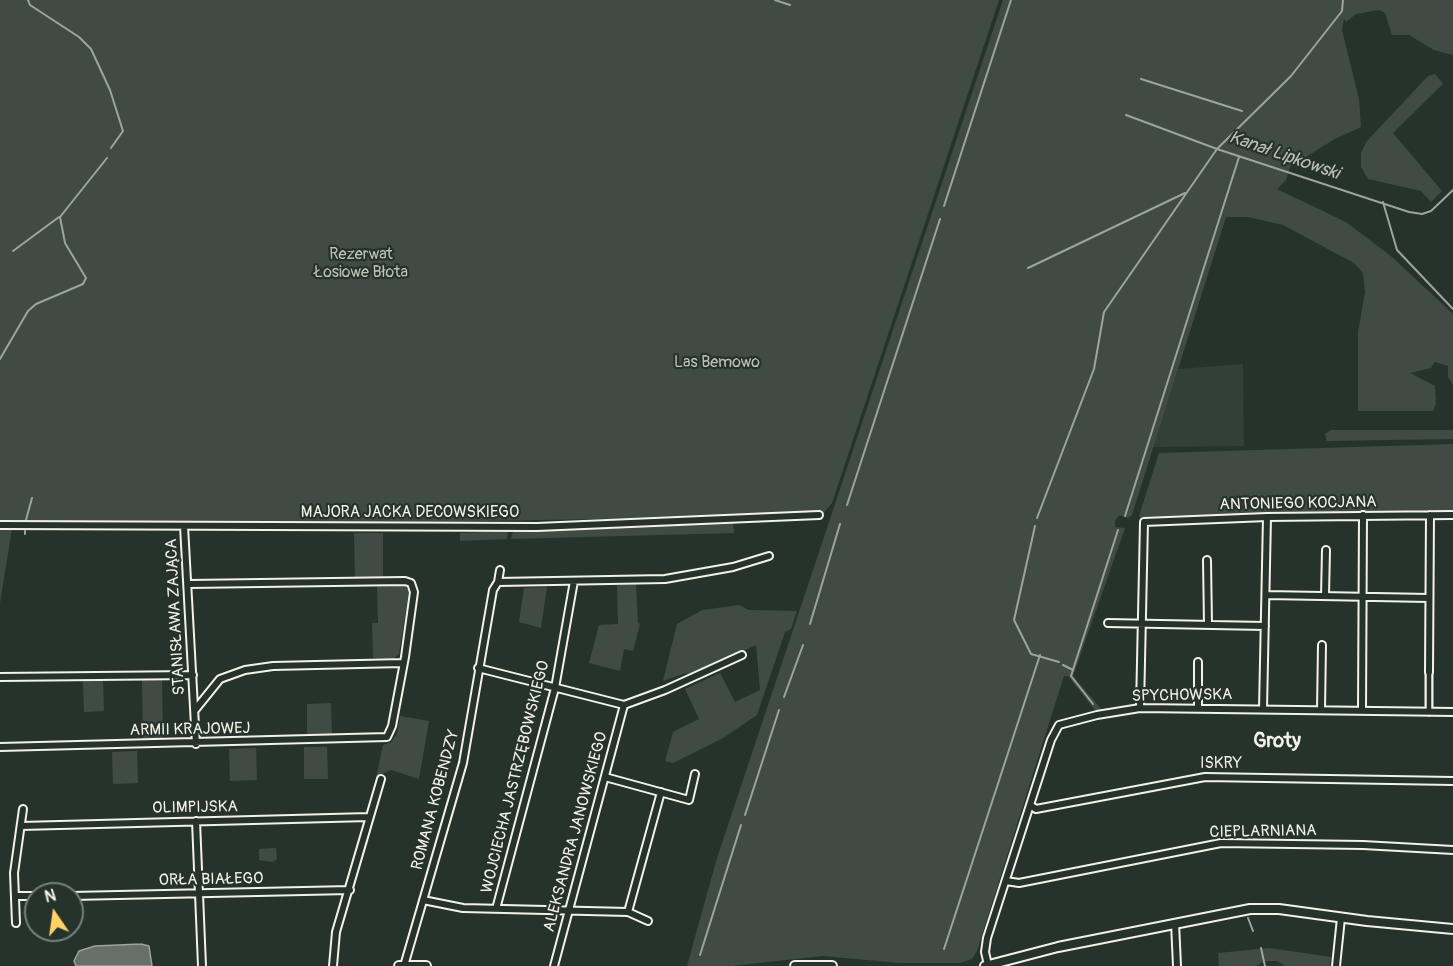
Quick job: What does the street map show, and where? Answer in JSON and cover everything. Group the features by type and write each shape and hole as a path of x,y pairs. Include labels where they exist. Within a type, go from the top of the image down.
{"street":[{"name":"MAJORA JACKA DECOWSKIEGO","path":"0,525 537,527 819,515"},
{"path":"1362,711 1363,515"},
{"path":"1429,712 1430,515"},
{"name":"ANTONIEGO KOCJANA","path":"1142,625 1144,522 1267,517 1453,515"},
{"path":"1263,709 1267,517"},
{"name":"STANISŁAWA ZAJĄCA","path":"184,526 189,584 196,744"},
{"path":"1325,596 1326,550"},
{"path":"498,582 670,579 733,567 769,556"},
{"path":"1207,560 1208,625"},
{"name":"ROMANA KOBENDZY","path":"404,966 463,763 478,668 493,590 498,582 500,570"},
{"path":"189,584 405,581 411,583 414,592 403,663 273,666 245,670 220,679 195,711"},
{"name":"WOJCIECHA JASTRZĘBOWSKIEGO","path":"496,909 555,688 574,581"},
{"path":"1267,595 1429,598"},
{"path":"1108,623 1265,626"},
{"path":"1140,708 1142,625"},
{"path":"1321,710 1322,645"},
{"path":"478,668 624,705 675,686 742,655"},
{"path":"1198,662 1198,708"},
{"name":"ARMII KRAJOWEJ","path":"0,747 381,739 387,737 392,726 403,663"},
{"path":"0,678 194,675"},
{"name":"ALEKSANDRA JANOWSKIEGO","path":"554,966 624,705"},
{"name":"SPYCHOWSKA","path":"987,966 985,946 1056,728 1071,722 1140,708 1453,712"},
{"path":"605,777 689,800 695,774"},
{"name":"ISKRY","path":"1030,805 1036,809 1205,777 1453,781"},
{"path":"333,966 336,932 381,779"},
{"path":"628,912 661,792"},
{"path":"16,923 14,873 23,809"},
{"name":"OLIMPIJSKA","path":"21,826 369,817"},
{"path":"196,821 202,966"},
{"name":"CIEPLARNIANA","path":"1006,881 1019,883 1221,843 1363,845 1453,850"},
{"name":"ORŁA BIAŁEGO","path":"84,896 350,890"},
{"path":"15,896 24,896"},
{"path":"423,900 463,908 628,912 648,921"},
{"path":"987,966 1032,952 1175,923 1264,908 1453,929"},
{"path":"1336,966 1341,918"},
{"path":"1175,923 1177,966"},
{"path":"399,966 426,966"},
{"path":"795,966 832,966"}],"shaded area":[{"path":"1243,364 1244,446 1153,447 1178,369"},
{"path":"141,944 149,946 152,966 76,966 74,961 79,951 95,946"}],"green space":[{"name":"Las Bemowo","path":"0,0 999,0 832,503 822,515 429,522 13,522 0,603"},
{"path":"1003,0 1453,0 1453,55 1434,50 1409,35 1392,35 1385,13 1379,10 1356,14 1346,22 1344,19 1342,30 1359,99 1361,127 1333,140 1290,167 1286,180 1277,189 1346,222 1392,257 1453,314 1453,385 1448,377 1448,366 1435,362 1431,368 1410,373 1435,386 1436,403 1433,411 1358,411 1358,332 1365,292 1363,273 1354,263 1283,225 1248,217 1226,217 1132,515 1128,518 1119,515 1115,521 1115,527 1125,528 1073,676 1102,710 1095,710 1068,676 1064,676 977,951 972,959 960,963 899,963 823,956 731,966 687,966 717,858"},
{"path":"1435,74 1443,84 1393,133 1442,191 1431,202 1421,191 1368,179 1361,167 1361,153 1366,142 1428,76"},
{"path":"1331,430 1453,430 1453,439 1327,441 1325,434"},
{"path":"1453,444 1453,512 1269,514 1141,519 1139,516 1159,453"},
{"path":"733,522 734,533 511,539 513,531"},
{"path":"508,531 507,539 460,541 460,533"},
{"path":"354,533 383,533 383,577 355,577"},
{"path":"403,584 409,591 399,654 394,658 373,658 372,623 378,623 377,585"},
{"path":"636,584 638,623 640,624 633,651 624,649 620,671 589,663 599,625 618,624 617,585"},
{"path":"547,587 541,628 519,622 524,588"},
{"path":"739,605 749,610 797,611 791,629 785,632 757,715 723,738 673,763 665,761 673,732 699,719 685,689 720,673 735,702 760,690 756,645 689,676 686,673 663,681 677,624 702,610"},
{"path":"142,679 162,679 163,739 143,739"},
{"path":"83,680 103,680 104,711 84,712"},
{"path":"331,703 332,735 307,735 307,704"},
{"path":"400,716 429,721 419,779 391,770 376,777 383,745 391,742 397,734"},
{"path":"304,747 327,747 328,779 304,779"},
{"path":"256,748 257,780 230,781 229,749"},
{"path":"137,751 138,783 113,784 112,752"},
{"path":"276,848 277,859 273,862 259,860 259,849"},
{"path":"1269,948 1331,957 1330,966 1285,966 1277,961 1265,961 1256,966 1219,966 1218,953"}],"waterway":[{"path":"28,0 30,5 79,37 91,49 110,90 123,131 111,148"},
{"path":"775,0 790,5"},
{"path":"944,206 1011,0"},
{"path":"1037,518 1094,369 1104,312 1217,149 1291,76 1342,11 1343,0"},
{"path":"1141,79 1242,111"},
{"name":"Kanał Lipkowski","path":"1126,115 1217,149 1409,212 1422,214 1431,211 1453,190"},
{"path":"1125,516 1239,157"},
{"path":"0,359 28,311 36,304 83,284 86,278 65,243 60,217 107,158"},
{"path":"1028,268 1185,193"},
{"path":"1383,202 1397,250 1453,309"},
{"path":"13,251 59,217"},
{"path":"847,505 940,219"},
{"path":"26,520 32,498"},
{"path":"810,624 840,524"},
{"path":"1035,526 1014,620 1031,654 1059,662"},
{"path":"1093,704 1071,676 1118,530"},
{"path":"784,697 803,645"},
{"path":"944,949 1040,655"},
{"path":"1063,665 1073,670"},
{"path":"745,815 779,710"},
{"path":"700,955 741,825"},
{"path":"1248,918 1253,931"},
{"path":"1261,948 1265,966"}],"district":[{"name":"Groty","path":"1277,742"}],"park label":[{"name":"Rezerwat Łosiowe Błota","path":"361,264"}]}
